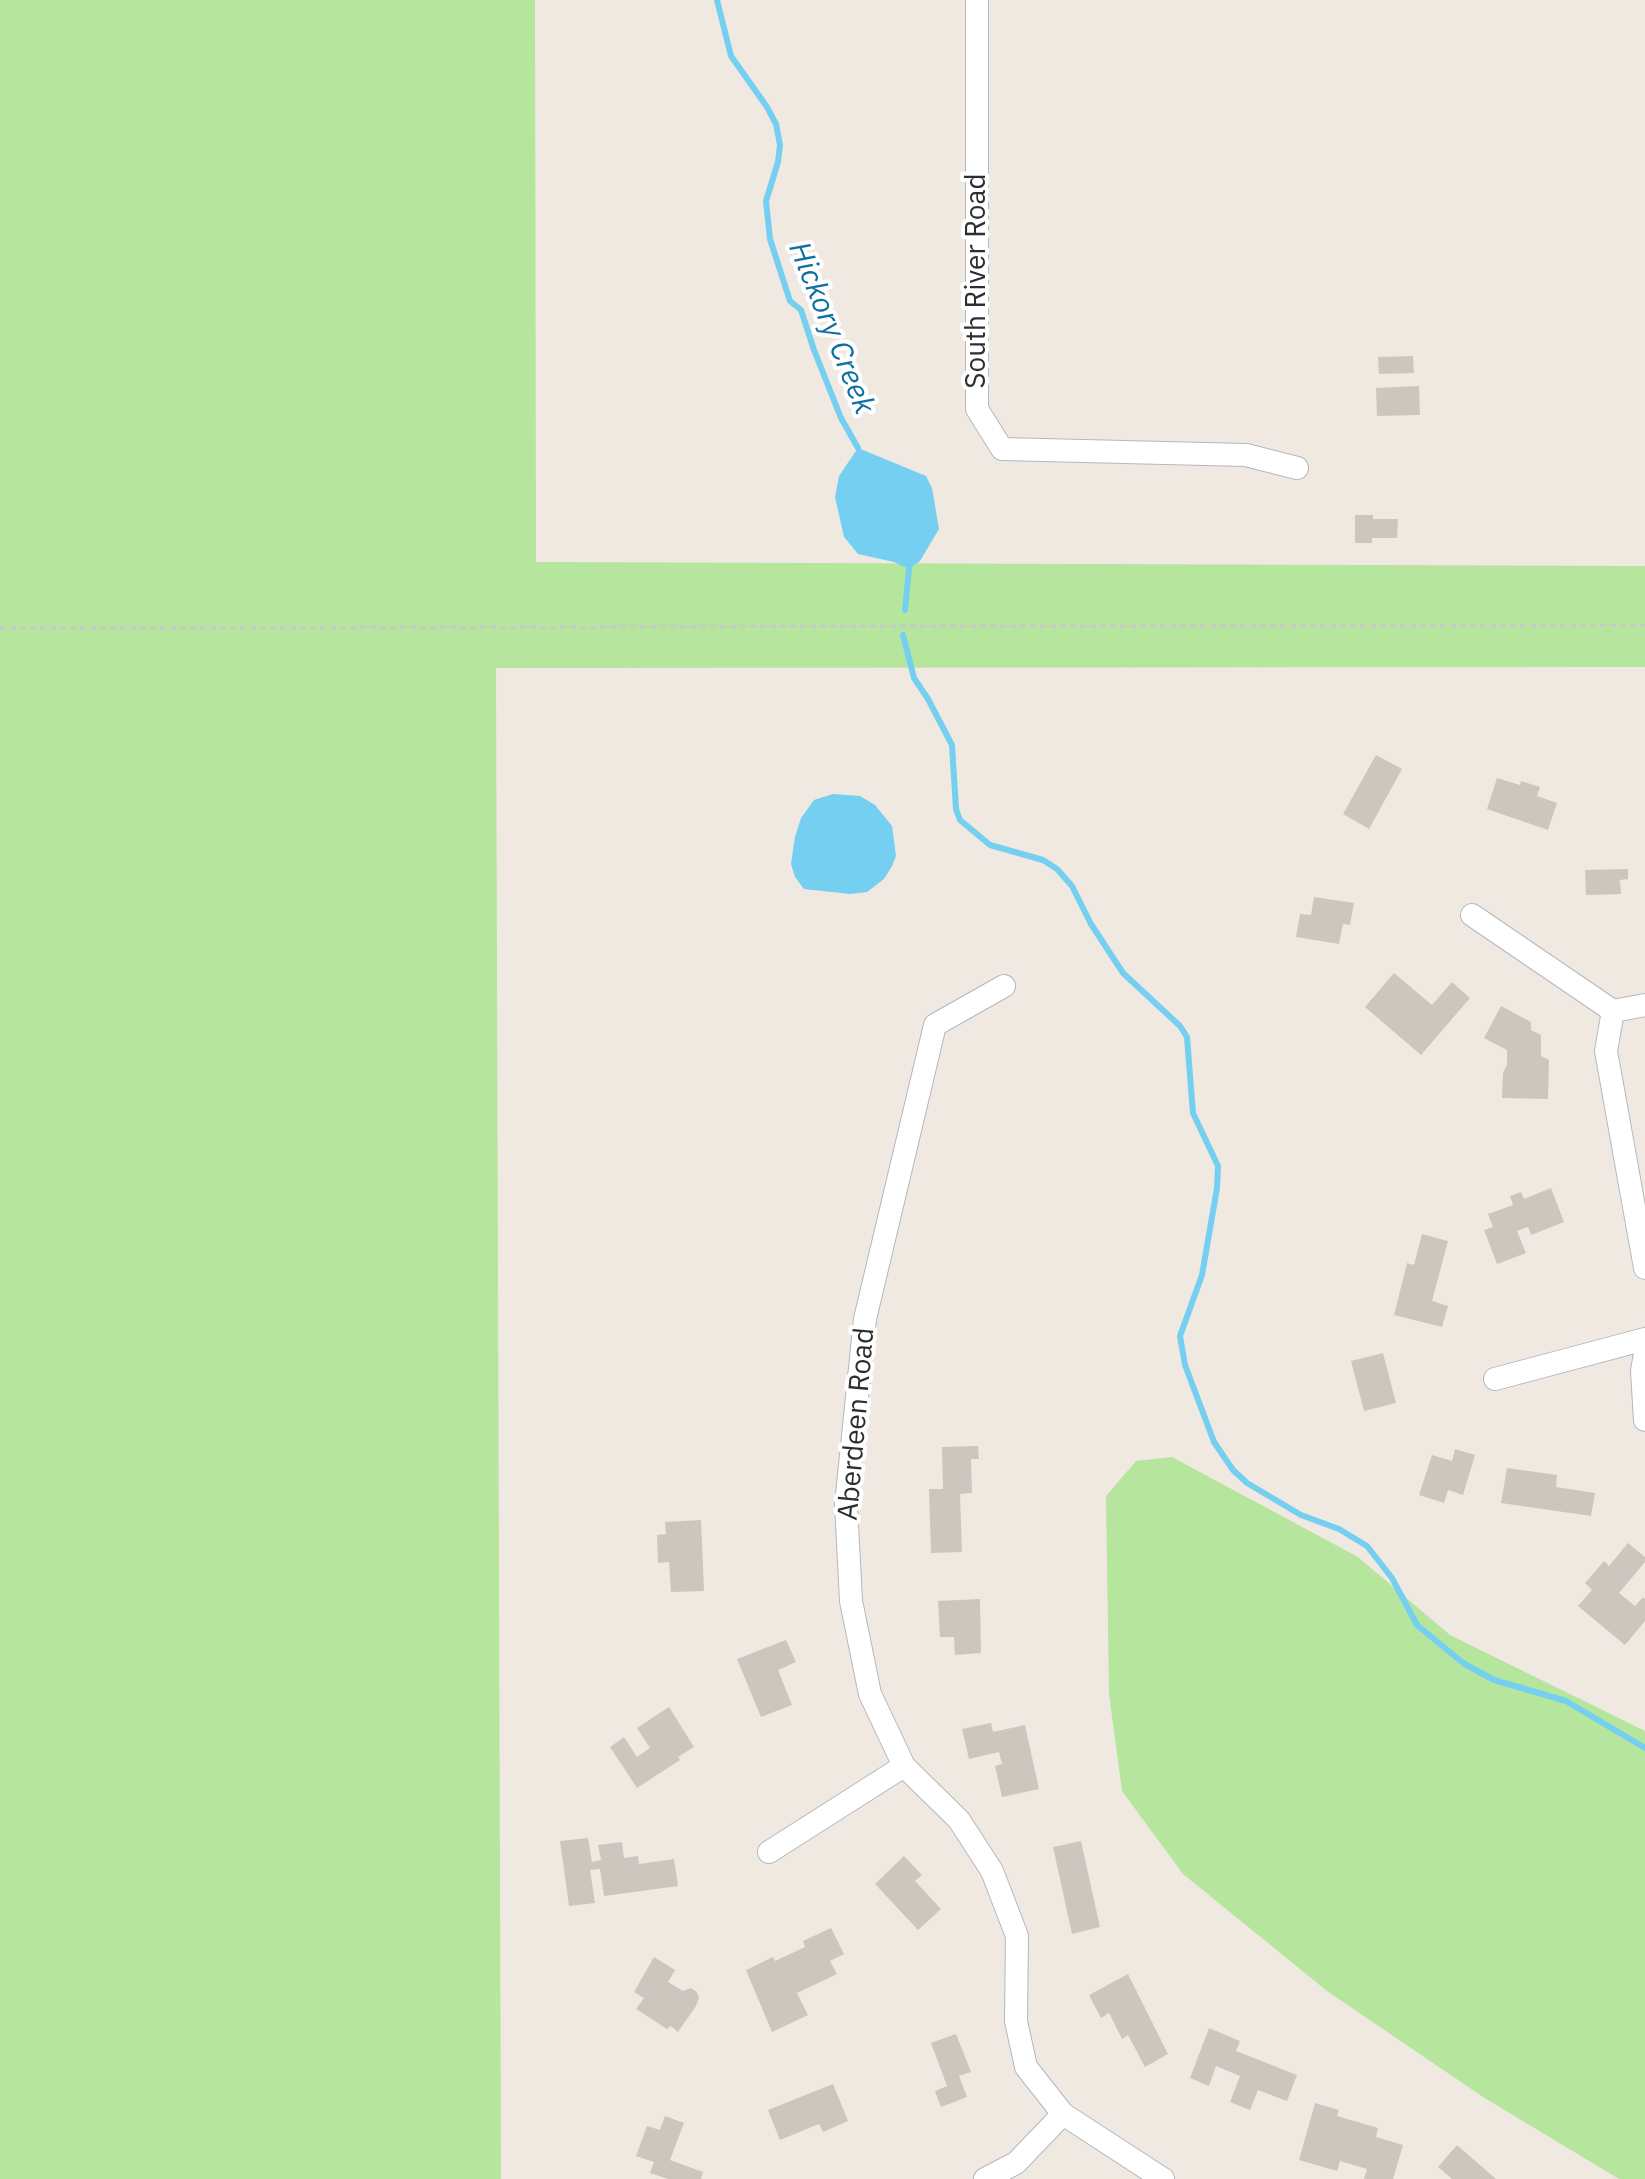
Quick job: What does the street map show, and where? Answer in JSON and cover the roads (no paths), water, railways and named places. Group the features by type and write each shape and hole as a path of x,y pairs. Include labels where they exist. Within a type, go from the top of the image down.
{"street":[{"name":"South River Road","path":"977,0 977,409 1002,449 1246,455 1297,468"},
{"path":"1472,915 1613,1011 1645,1005"},
{"name":"Aberdeen Road","path":"1004,986 935,1025 865,1319 846,1504 851,1601 870,1694 904,1766 959,1820 992,1871 1017,1936 1016,2021 1026,2067 1063,2114 1163,2179"},
{"path":"1613,1011 1606,1051 1645,1268"},
{"path":"1495,1379 1645,1339"},
{"path":"1645,1353 1642,1371 1645,1420"},
{"path":"769,1852 904,1766"},
{"path":"985,2179 1016,2163 1063,2114"}],"water":[{"path":"858,448 926,476 932,488 939,529 920,561 909,569 894,562 858,554 844,537 835,497 839,476"},
{"path":"833,794 860,796 875,805 892,826 896,856 884,879 867,892 850,894 804,889 795,877 791,864 801,818 814,800"}],"waterway":[{"name":"Hickory Creek","path":"717,0 731,56 776,124 780,145 778,162 766,201 770,239 790,301 801,310 841,418 858,448"},
{"name":"Hickory Creek","path":"905,610 909,569"},
{"name":"Hickory Creek","path":"903,635 914,678 952,745 956,809 960,820 990,845 1043,860 1057,869 1072,886 1091,924 1123,973 1180,1026 1187,1037 1193,1113 1218,1166 1202,1275 1180,1336 1185,1365 1214,1442 1233,1470 1247,1483 1301,1515 1339,1529 1367,1546 1392,1578 1417,1625 1463,1663 1494,1680 1566,1701 1645,1748"}]}
